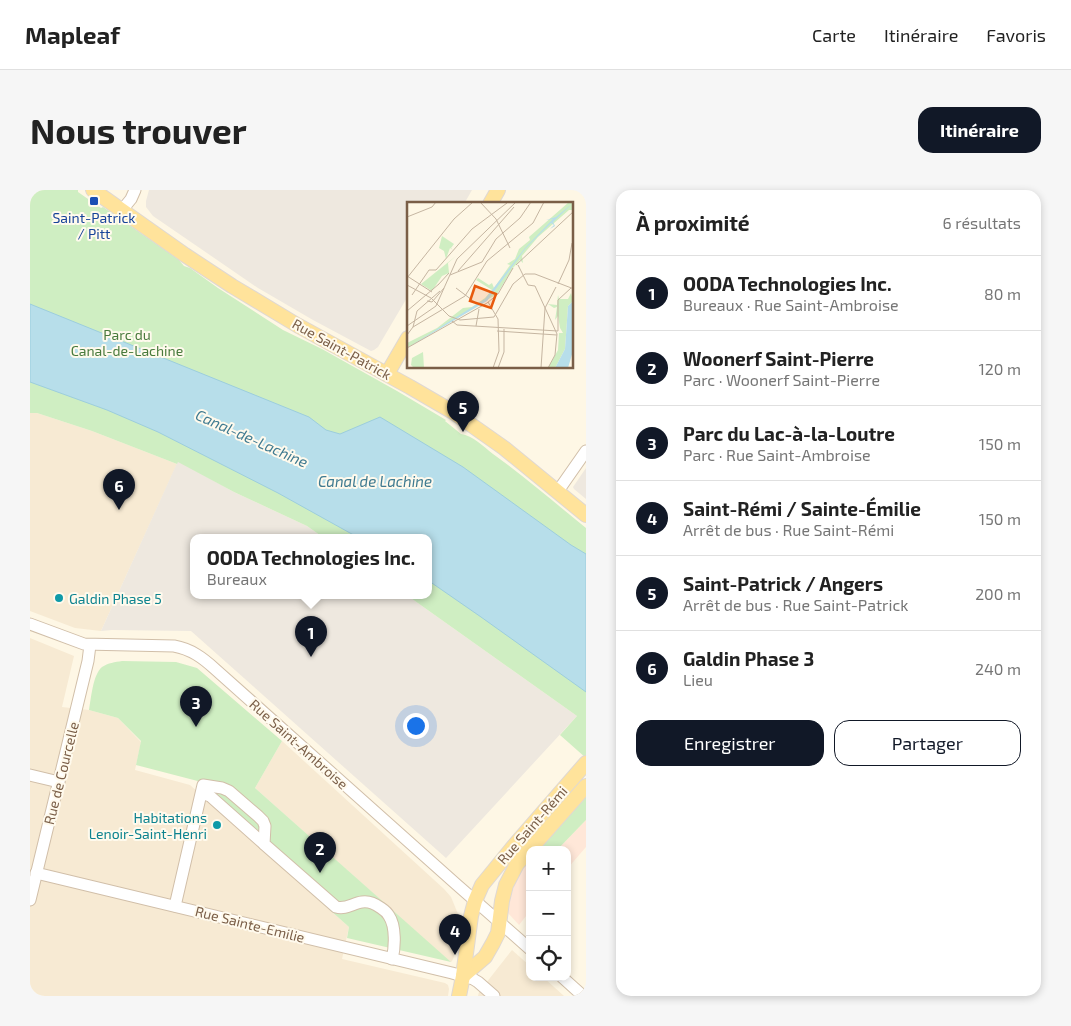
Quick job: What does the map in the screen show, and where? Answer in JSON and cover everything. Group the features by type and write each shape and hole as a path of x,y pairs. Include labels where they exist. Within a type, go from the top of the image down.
{"main road":[{"name":"Rue Saint-Patrick","path":"92,190 232,286 436,402 474,426 586,514"},
{"path":"491,202 498,190"},
{"path":"387,374 407,340"},
{"name":"Rue Saint-Rémi","path":"459,996 470,916 482,884 586,763"},
{"name":"Rue Saint-Rémi","path":"463,976 485,957 498,933 506,885 517,864 586,786"}],"street":[{"path":"122,210 135,190"},
{"path":"558,492 586,451"},
{"name":"Rue Saint-Ambroise","path":"30,624 76,642 90,645 174,646 197,654 526,946"},
{"name":"Rue de Courcelle","path":"30,900 89,657 90,645"},
{"path":"30,775 58,782"},
{"path":"203,789 226,789 258,816 265,826 264,844"},
{"path":"203,789 336,907 341,909 361,902 372,902 387,912 393,928 394,951 392,959"},
{"path":"174,906 203,789"},
{"name":"Rue Sainte-Emilie","path":"36,873 463,976 478,982 494,996"},
{"path":"566,981 583,996"}],"shaded area":[{"path":"149,190 472,190 465,202 407,202 407,298 378,347 371,351 258,288 153,216 146,207"},
{"path":"30,413 37,413 92,431 177,464 101,631 75,628 30,611"},
{"path":"178,461 234,492 307,526 318,534 190,534 190,599 412,599 577,716 446,858 191,631 101,631"},
{"path":"586,468 586,499 573,487"},
{"path":"30,638 74,656 62,707 89,710 118,718 141,742 135,770 190,785 349,927 342,959 445,983 449,989 448,996 30,996"},
{"path":"282,741 451,897 458,914 458,920 454,957 451,962 255,788"},
{"path":"586,820 586,847 571,864 571,846 561,846"},
{"path":"526,864 526,916 519,925 508,913 515,883"},
{"path":"512,950 526,962 526,981 547,981 564,996 478,996 479,992"}],"green space":[{"name":"Parc du Canal-de-Lachine","path":"30,190 78,190 78,192 101,208 103,207 178,259 184,266 190,268 283,330 322,349 446,420 461,434 470,437 482,445 586,528 586,758 560,735 577,716 412,599 432,599 432,534 318,534 307,526 234,492 178,462 177,464 92,431 37,413 30,413"},
{"path":"114,662 176,662 197,668 282,741 255,788 451,962 347,938 349,927 209,802 213,785 136,765 141,741 118,718 89,710 96,675 99,670"},
{"path":"586,796 586,820 561,846 541,846"}],"water":[{"name":"Canal de Lachine","path":"30,304 309,417 326,430 340,434 380,417 463,467 586,554 586,692 432,583 432,534 352,534 278,493 158,432 107,410 30,382"}],"place":[{"name":"Saint-Patrick / Pitt","path":"94,201"},
{"name":"Saint-Patrick / Angers","path":"463,432"},
{"name":"Galdin Phase 3","path":"119,510"},
{"name":"Galdin Phase 5","path":"59,598"},
{"name":"OODA Technologies Inc.","path":"311,657"},
{"name":"Parc du Lac-à-la-Loutre","path":"196,727"},
{"name":"Habitations Lenoir-Saint-Henri","path":"217,825"},
{"name":"Woonerf Saint-Pierre","path":"320,873"},
{"name":"Saint-Rémi / Sainte-Émilie","path":"455,955"}],"water label":[{"name":"Canal-de-Lachine","path":"252,438"}]}
